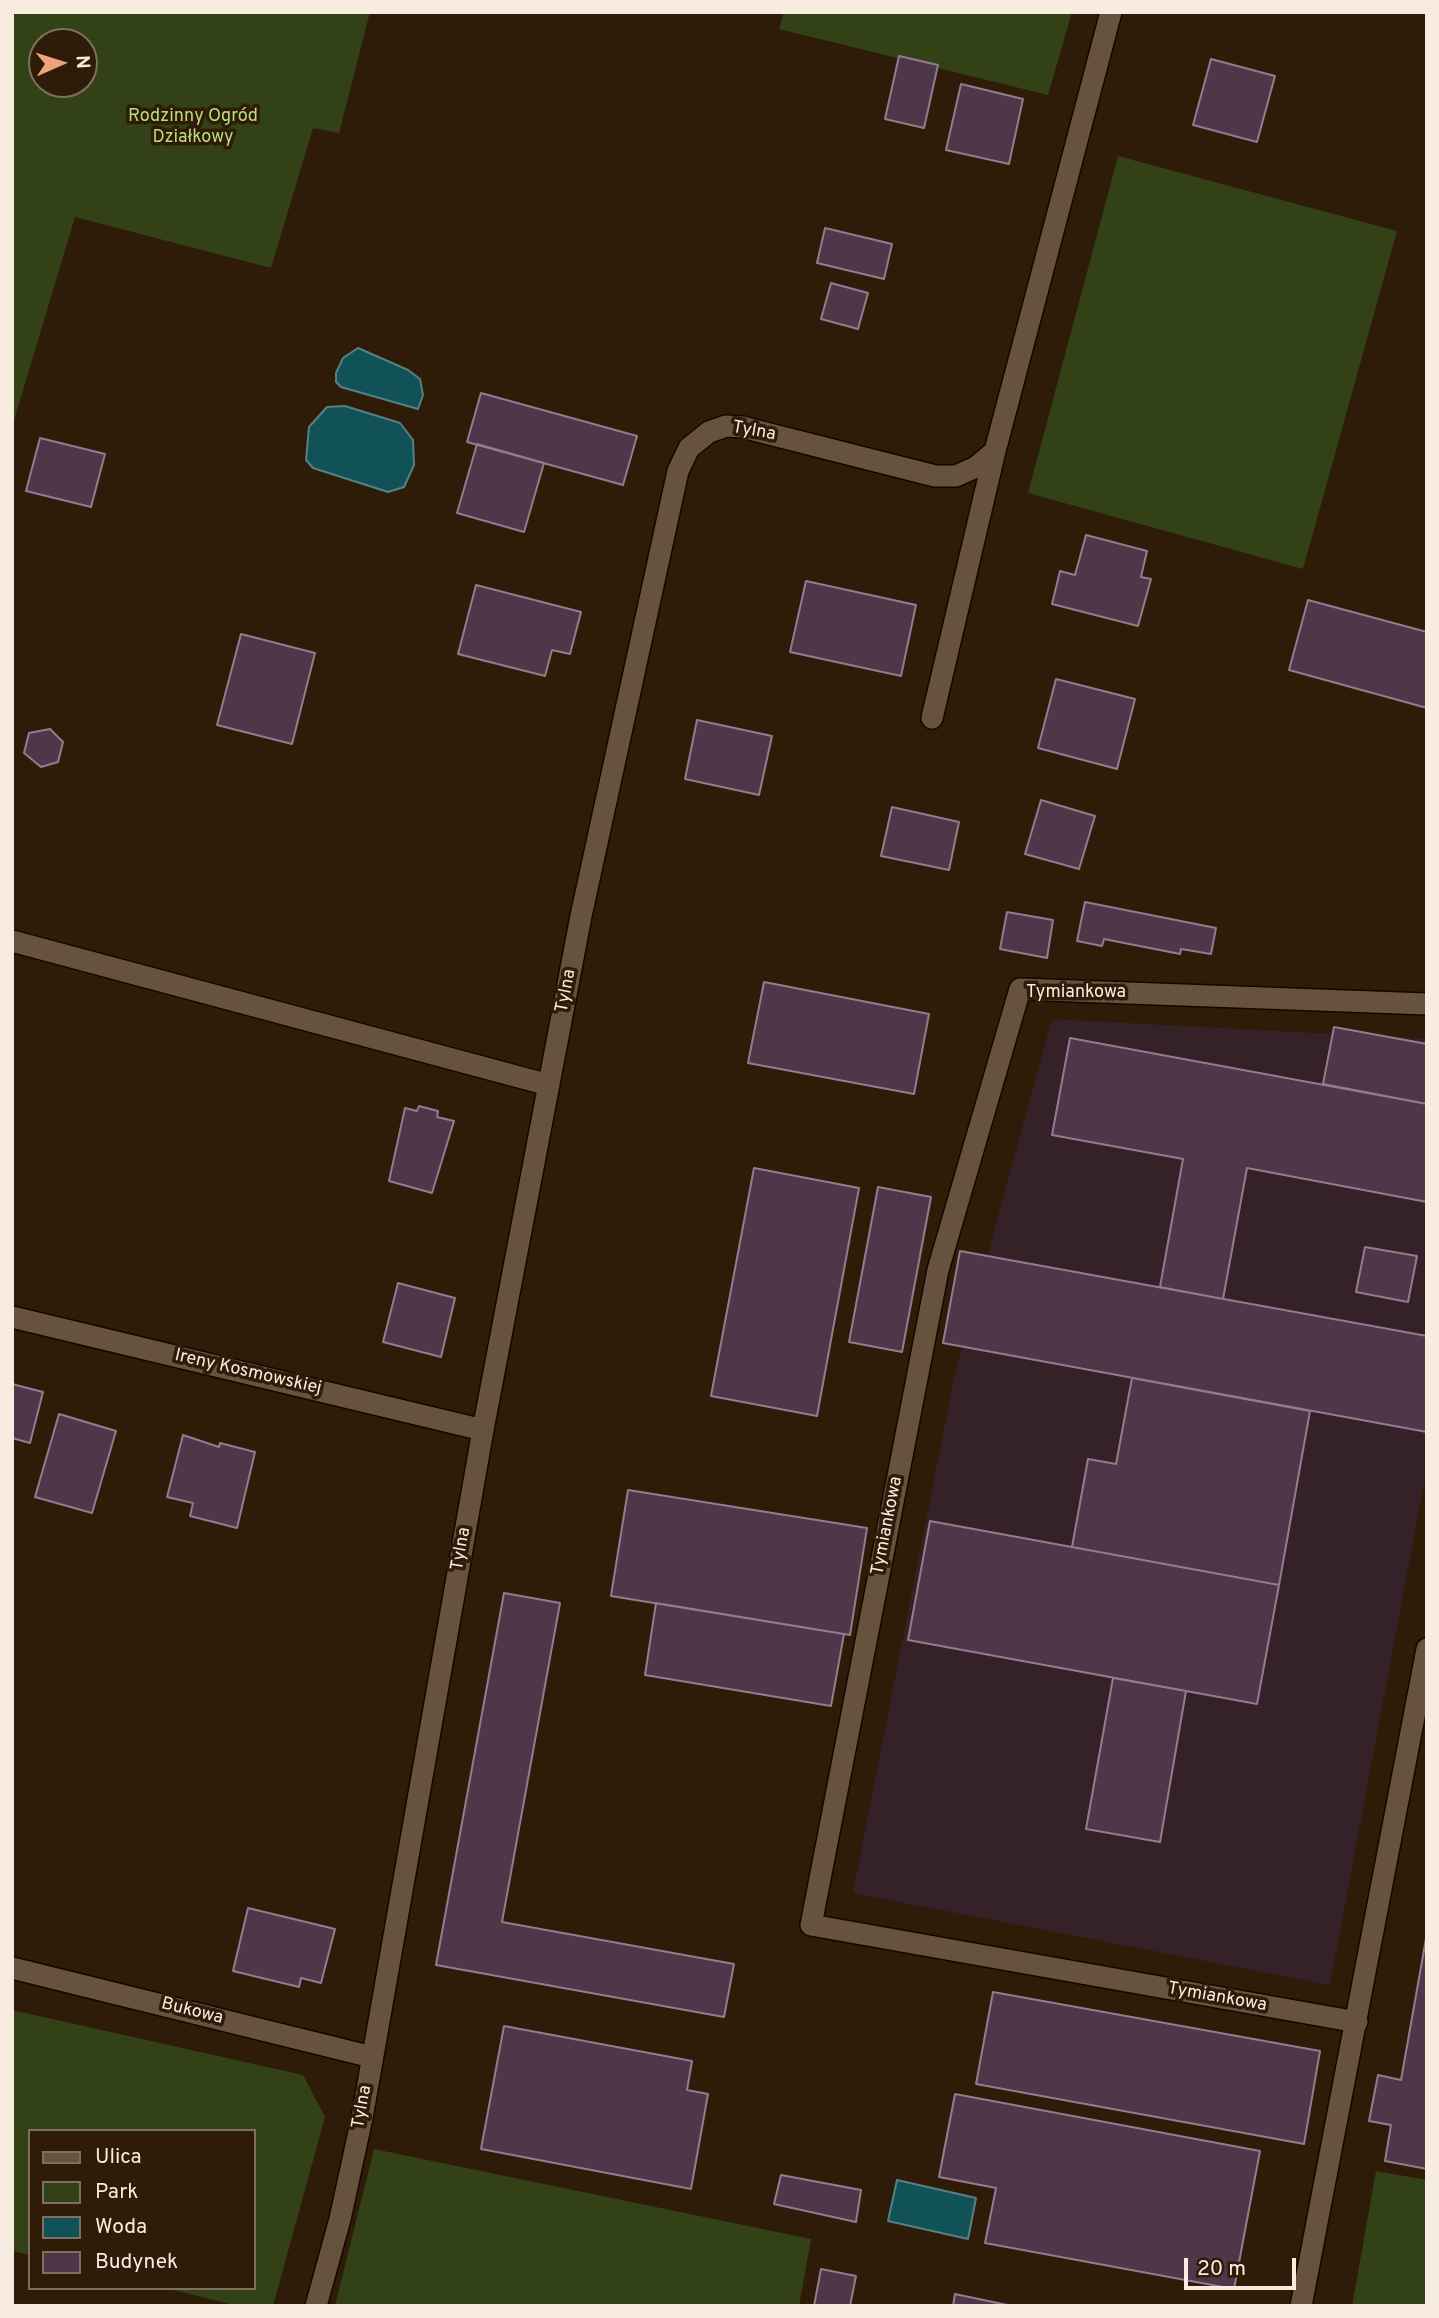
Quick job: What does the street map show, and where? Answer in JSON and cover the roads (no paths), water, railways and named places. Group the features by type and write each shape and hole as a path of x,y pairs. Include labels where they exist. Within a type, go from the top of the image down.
{"street":[{"path":"932,719 995,451 1111,12"},
{"name":"Tylna","path":"316,2306 340,2219 372,2057 484,1430 581,915 678,471 689,448 709,432 726,426 743,427 935,476 956,476 976,467 995,451"},
{"path":"12,940 549,1085"},
{"name":"Tymiankowa","path":"1357,2022 811,1925 938,1270 1020,989 1427,1004"},
{"name":"Ireny Kosmowskiej","path":"12,1317 484,1430"},
{"path":"1301,2306 1427,1649"},
{"name":"Bukowa","path":"12,1968 372,2057"}],"water":[{"path":"358,348 408,370 420,379 423,395 418,409 341,387 336,382 336,373 343,358"},
{"path":"345,406 400,423 413,440 414,465 404,487 388,492 313,468 306,460 309,427 327,407"},
{"path":"897,2180 976,2198 968,2239 888,2221"}],"park label":[{"name":"Rodzinny Ogród Działkowy","path":"193,127"}]}
